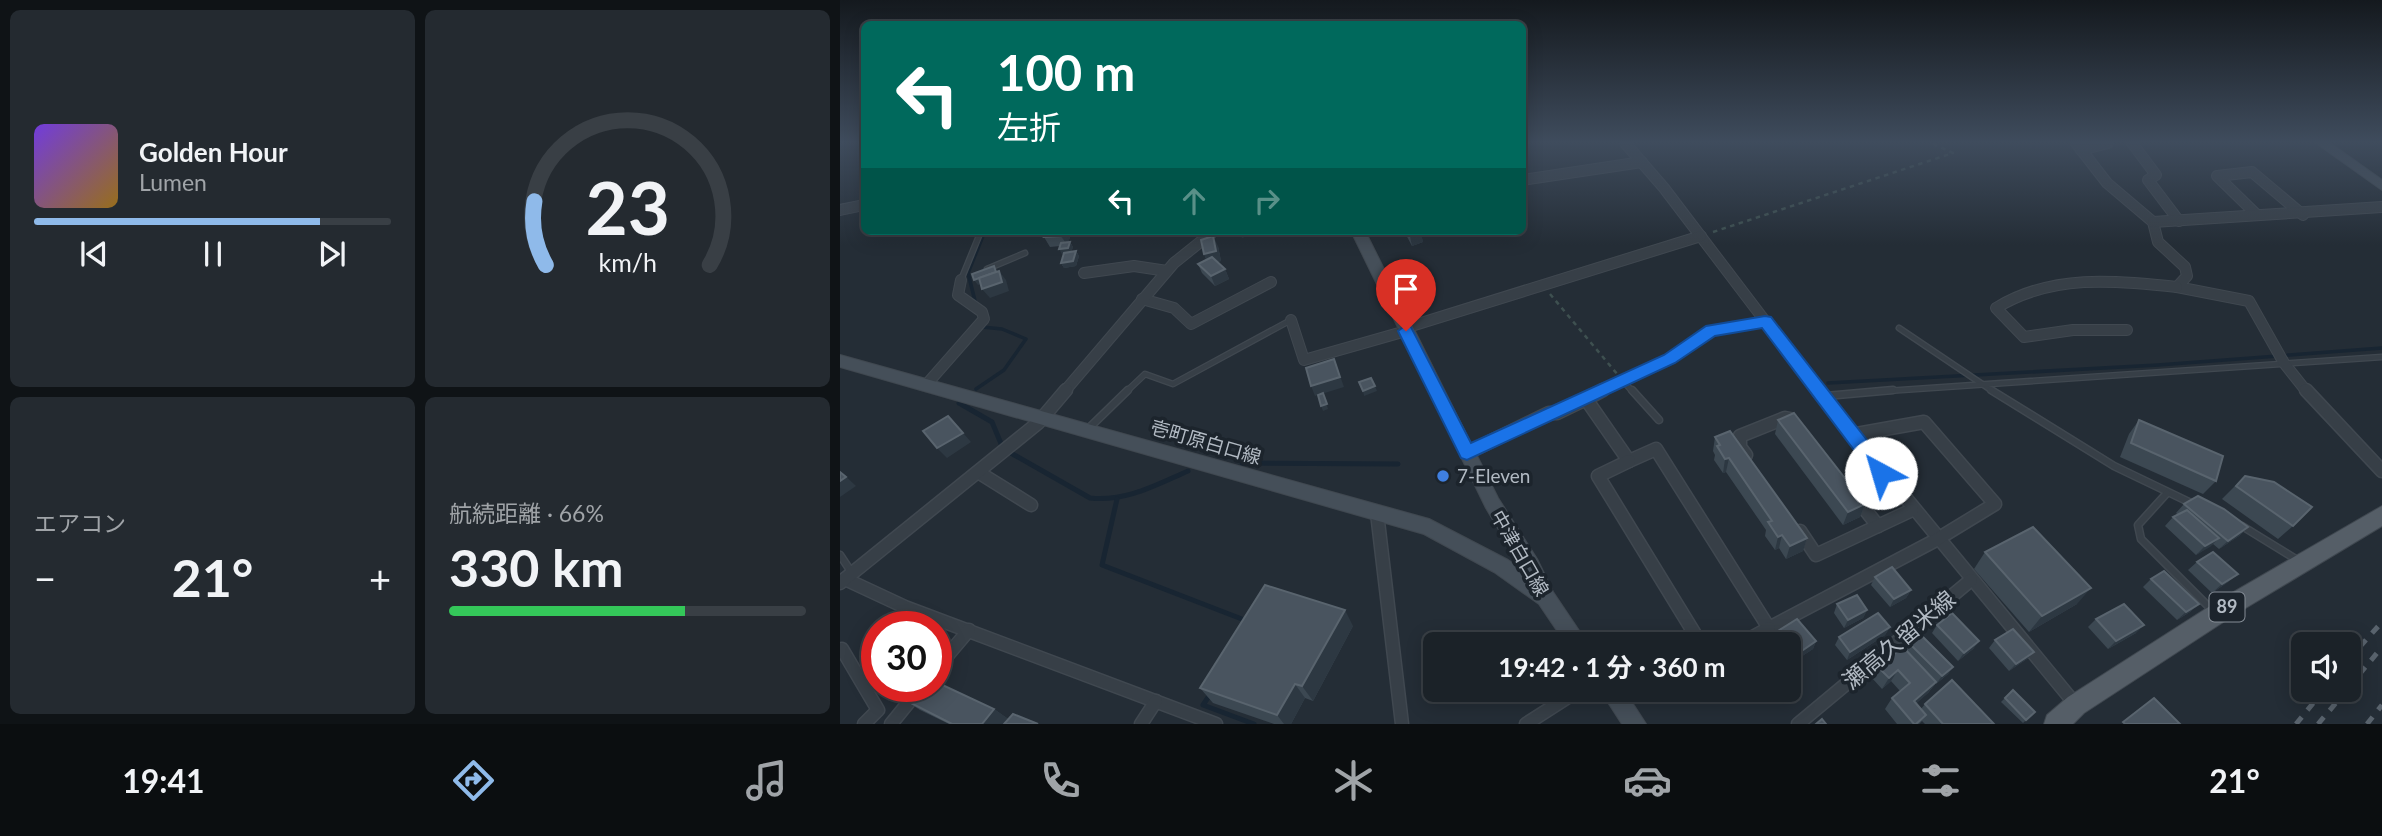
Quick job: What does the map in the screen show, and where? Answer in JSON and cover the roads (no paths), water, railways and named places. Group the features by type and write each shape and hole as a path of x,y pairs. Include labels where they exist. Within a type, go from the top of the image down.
{"main road":[{"name":"中津白口線","path":"1360,235 1467,453 1546,598 1570,632"},
{"name":"壱町原白口線","path":"840,361 1429,527 1486,557 1546,598"},
{"name":"89","path":"2056,724 2076,705 2216,614 2382,514"},
{"path":"1486,557 1513,538"},
{"path":"1619,702 1635,724"}],"street":[{"path":"1526,179 1543,177"},
{"path":"1654,177 1851,435 1971,580"},
{"path":"2101,177 2152,222 2158,242 2185,267 2187,276 2177,287"},
{"path":"2153,177 2148,180 2179,220"},
{"path":"2218,177 2257,215"},
{"path":"2258,177 2303,215"},
{"path":"840,209 861,206"},
{"path":"2152,222 2257,215 2303,215 2382,207"},
{"path":"1209,235 1167,271 1041,417 978,472 846,578 905,607 1216,724"},
{"path":"1290,320 1304,360 1701,236"},
{"path":"1084,274 1134,266 1167,271"},
{"path":"926,385 984,319 982,312 958,295 961,280"},
{"path":"2127,330 2073,330 2024,337 1996,308 2032,287 2130,281 2249,301 2284,363 2318,406 2382,471"},
{"path":"1142,299 1174,308 1191,324 1271,282"},
{"path":"1467,453 1618,382"},
{"path":"1586,399 1629,461"},
{"path":"1755,468 1740,447 1740,436 1785,418 1794,420 1803,431"},
{"path":"1762,632 1936,540 1995,504 1924,422 1851,435"},
{"path":"1693,631 1598,476 1656,449 1769,628"},
{"path":"978,472 1031,505"},
{"path":"1845,484 1878,526"},
{"path":"1793,522 1816,555 1912,510"},
{"path":"1377,513 1402,724"},
{"name":"瀬高久留米線","path":"1798,724 1971,580 2076,705"},
{"path":"952,650 969,630"},
{"path":"842,649 878,710 864,724"},
{"path":"1141,724 1156,701"},
{"path":"891,724 909,702"},
{"path":"1526,724 1560,702"}],"lane":[{"path":"961,280 979,235"},
{"path":"961,280 1025,253"},
{"path":"1087,430 1145,374 1173,384 1290,320"},
{"path":"1659,420 1618,382 1670,359 1711,330 1743,327 1765,321"},
{"path":"1899,328 2054,432 2168,494 2200,507"},
{"path":"1823,397 1980,383 2382,357"},
{"path":"2168,494 2138,525 2141,539 2216,614"},
{"path":"2235,523 2301,563"},
{"path":"840,555 846,578"}],"waterway":[{"path":"976,305 968,273 983,235"},
{"path":"976,389 1004,370 1026,339 1002,329 982,327 981,323"},
{"path":"1828,383 2158,365 2382,348"},
{"path":"959,403 992,422 1002,446"},
{"path":"1009,452 1090,498 1128,495 1188,471"},
{"path":"1242,463 1398,464"},
{"path":"1117,499 1102,565 1247,621"},
{"path":"1211,693 1203,705 1254,724"}],"railway":[{"path":"2361,645 2382,622"},
{"path":"2361,672 2382,647"},
{"path":"2296,724 2314,702"},
{"path":"2318,724 2337,702"},
{"path":"2367,724 2382,705"}],"place":[{"name":"7-Eleven","path":"1443,476"}]}
